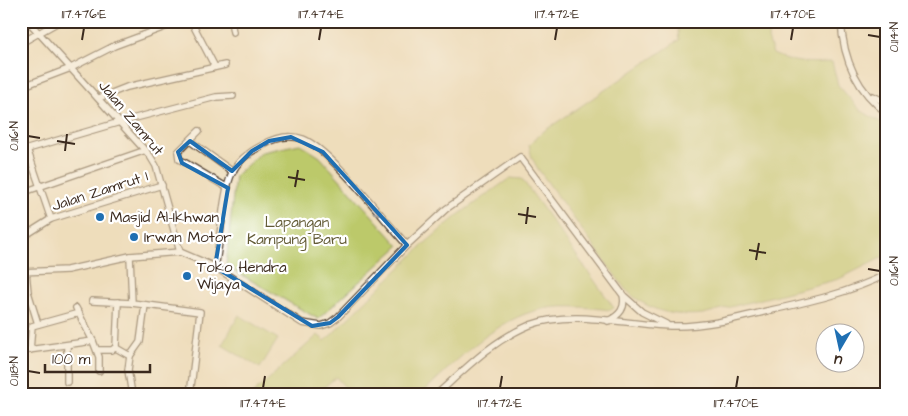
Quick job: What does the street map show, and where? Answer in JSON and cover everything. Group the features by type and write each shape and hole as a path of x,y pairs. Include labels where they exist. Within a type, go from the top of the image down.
{"street":[{"name":"Jalan Zamrut","path":"28,21 146,150 156,166 180,252"},
{"path":"21,43 60,21"},
{"path":"21,87 71,68 114,46 182,21"},
{"path":"192,21 215,67"},
{"path":"231,21 234,32"},
{"path":"841,21 847,61 860,86 887,113"},
{"path":"868,21 887,24"},
{"path":"99,98 127,87 225,65"},
{"path":"869,94 887,104"},
{"path":"51,219 41,187 24,150 216,97 233,96"},
{"path":"199,131 178,152 180,161 228,188"},
{"path":"215,267 219,252 228,188 233,172 252,150 282,137 301,138 323,152 407,245"},
{"path":"190,141 233,172"},
{"path":"21,193 146,150"},
{"path":"38,324 24,272 67,270 130,256 180,252 215,267 302,323 320,326 330,323 407,245 446,209 520,157 622,294 642,312 670,326"},
{"name":"Jalan Zamrut 1","path":"21,238 51,219 162,185"},
{"path":"130,256 132,303"},
{"path":"436,395 488,350 530,325 547,321 587,318 670,326 697,326 810,302 867,284 887,274"},
{"path":"608,320 618,316 623,310 622,294"},
{"path":"92,301 132,303 200,312 190,395"},
{"path":"116,348 118,302"},
{"path":"132,395 128,370 130,356 140,342 145,305"},
{"path":"30,350 32,326 77,310 97,350 99,371"},
{"path":"21,351 93,341"},
{"path":"67,345 67,382"},
{"path":"97,350 116,348 130,356"}],"highlighted area":[{"path":"291,137 323,152 407,245 338,317 330,323 312,326 215,267 228,188 182,163 178,152 190,141 232,171 252,151 269,141"}],"green space":[{"path":"677,21 770,21 768,39 773,54 809,63 832,62 838,85 860,110 887,126 887,255 839,279 703,314 692,315 661,311 642,303 625,289 538,169 532,158 529,145 544,131 679,40"},
{"name":"Lapangan Kampung Baru","path":"300,144 320,157 399,246 318,319 226,266 235,176 262,152"},
{"path":"510,178 522,179 614,308 610,310 552,307 517,317 472,347 420,395 352,395 336,377 315,395 251,395 318,335 325,341 424,244 458,215"},
{"path":"239,315 278,339 260,368 222,345"}],"place":[{"name":"Masjid Al-Ikhwan","path":"100,217"},
{"name":"Irwan Motor","path":"134,237"},
{"name":"Toko Hendra Wijaya","path":"187,276"}]}
